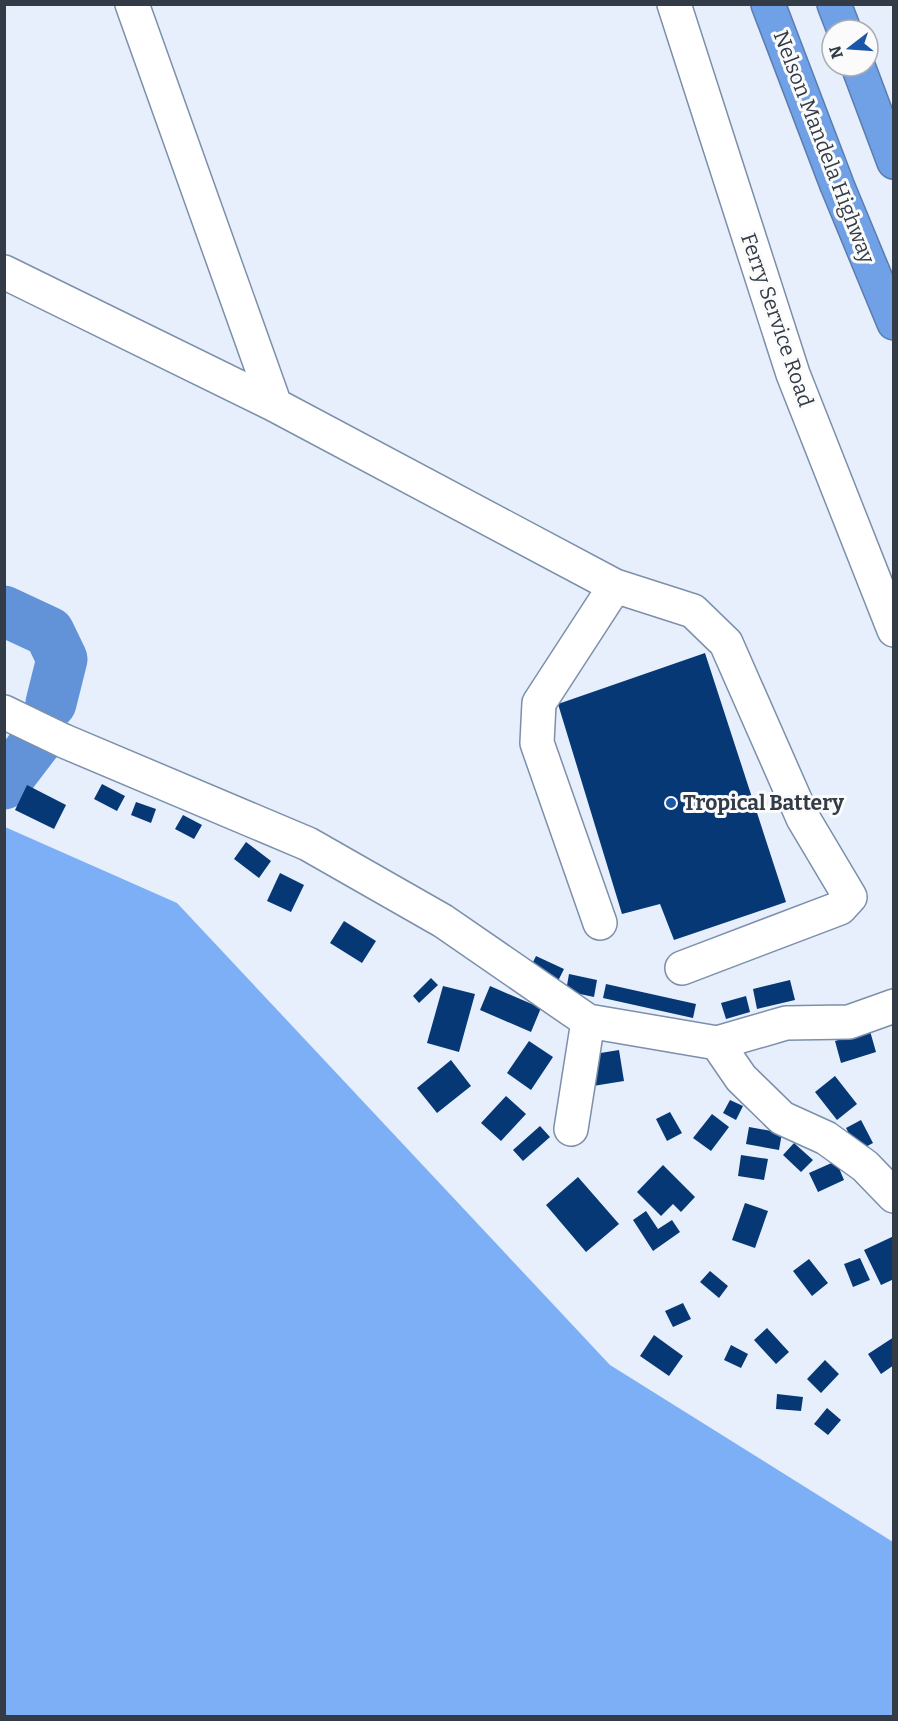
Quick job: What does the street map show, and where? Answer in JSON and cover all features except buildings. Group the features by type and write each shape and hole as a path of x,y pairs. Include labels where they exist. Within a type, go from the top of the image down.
{"highway":[{"name":"Nelson Mandela Highway","path":"768,4 837,185 894,323"},
{"path":"862,78 894,162"}],"street":[{"path":"132,4 275,405"},
{"name":"Ferry Service Road","path":"674,4 793,374 894,630"},
{"path":"4,272 275,405 615,586 693,611 726,643 803,818 850,897 840,909 682,968"},
{"path":"600,923 537,743 539,703 615,586"},
{"path":"4,712 64,741 308,844 443,921 588,1021 717,1043 786,1023 849,1022 894,1006"},
{"path":"571,1130 588,1021"},
{"path":"717,1043 741,1077 782,1118 826,1138 865,1166 894,1196"}],"shaded area":[{"path":"5,827 177,903 610,1365 893,1542 893,1716 5,1716"}],"waterway":[{"path":"4,611 49,632 62,659 51,703"},
{"path":"4,784 36,742"}],"place":[{"name":"Tropical Battery","path":"671,803"}]}
